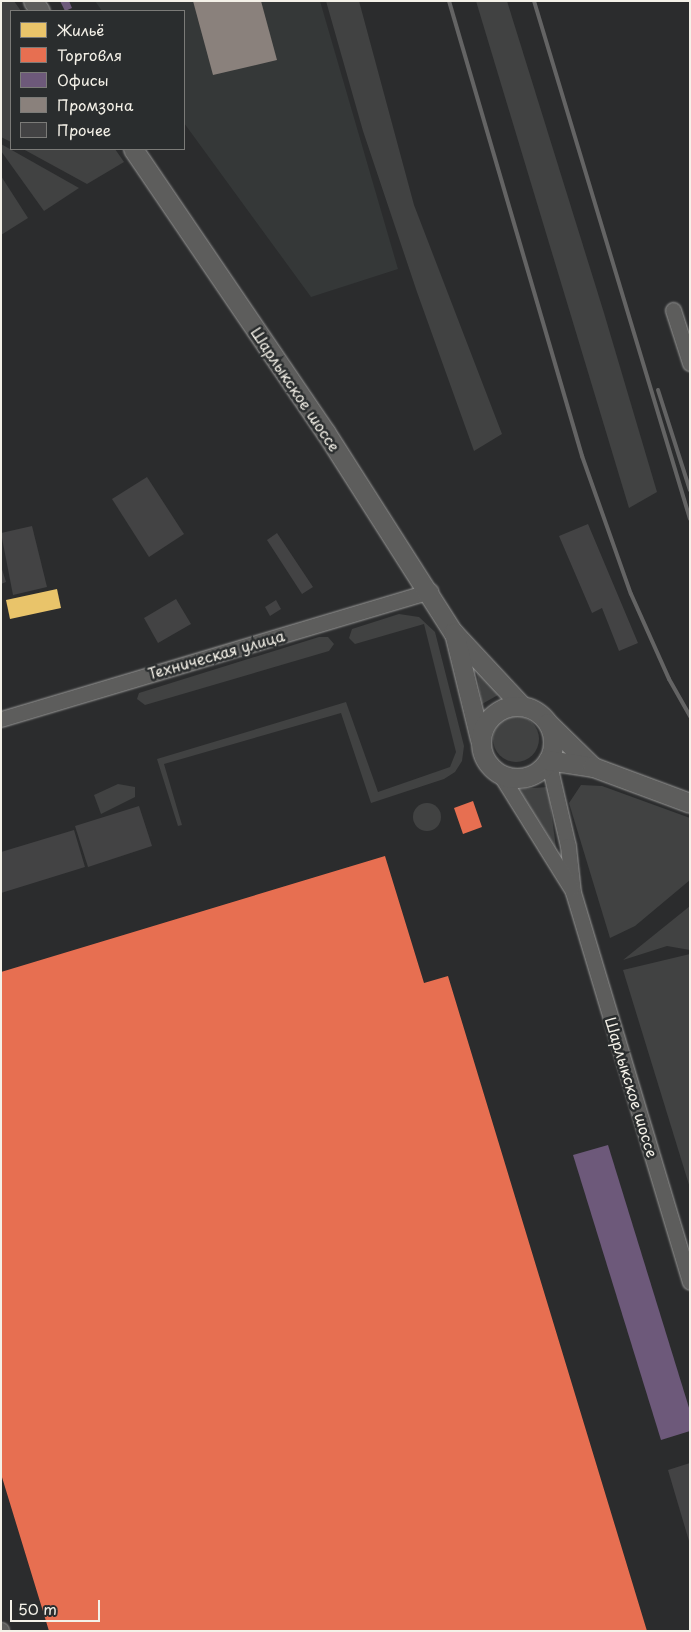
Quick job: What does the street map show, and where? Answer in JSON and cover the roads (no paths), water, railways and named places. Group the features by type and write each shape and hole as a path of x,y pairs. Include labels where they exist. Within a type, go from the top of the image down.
{"main road":[{"name":"Шарлыкское шоссе","path":"133,150 430,591 454,632 522,706"},
{"name":"Шарлыкское шоссе","path":"454,632 480,740"},
{"path":"548,723 553,741 548,760 527,776 500,774 485,759 480,740 483,727 496,712 509,706 522,706 537,711 593,768"},
{"path":"548,760 593,768 690,804"}],"street":[{"path":"672,310 690,363"},
{"name":"Техническая улица","path":"1,719 430,591"},
{"name":"Шарлыкское шоссе","path":"548,760 568,846 573,892 690,1282"},
{"name":"Шарлыкское шоссе","path":"500,774 573,892"}],"railway":[{"path":"449,1 582,456 631,594 669,679 690,716"},
{"path":"534,1 690,519"},
{"path":"658,390 690,490"}]}
